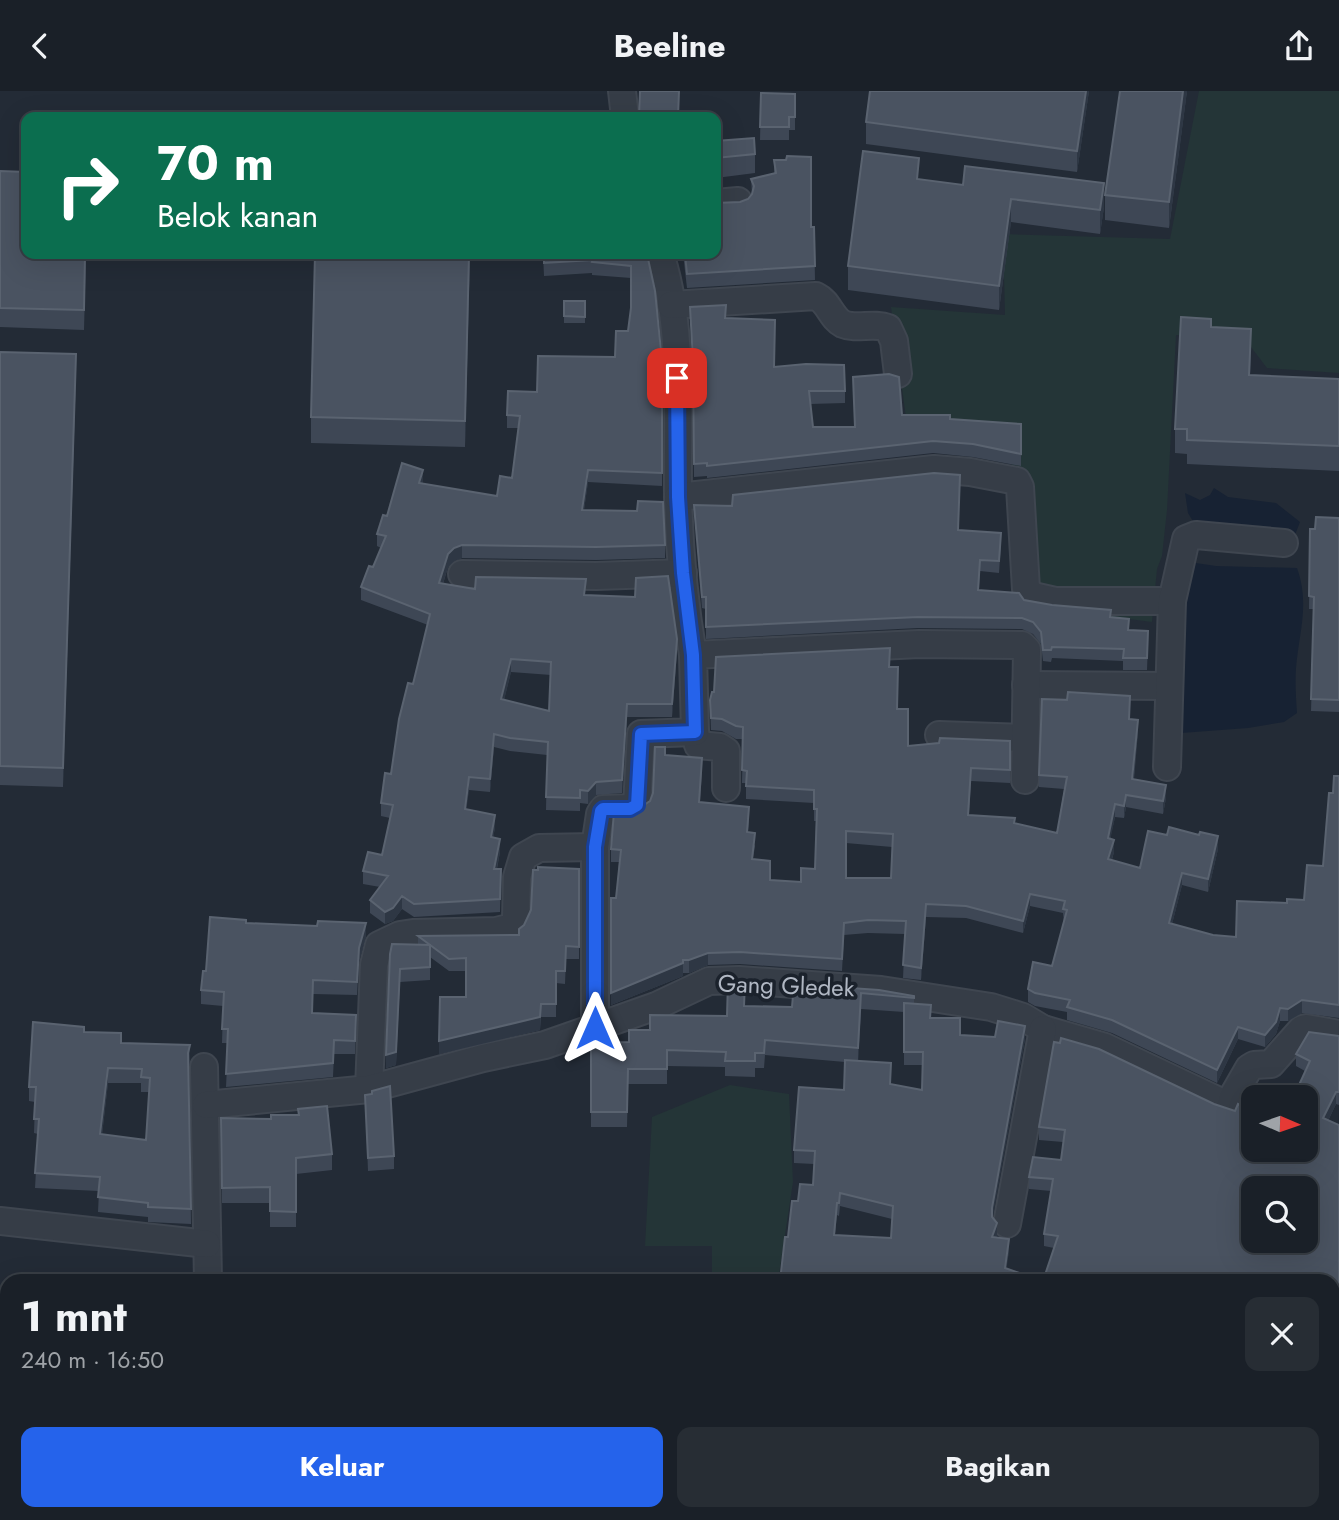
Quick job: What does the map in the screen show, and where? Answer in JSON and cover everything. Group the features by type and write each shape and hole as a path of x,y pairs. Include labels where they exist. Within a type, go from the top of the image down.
{"street":[{"path":"622,91 624,112"},
{"path":"661,259 671,305 677,378 678,497 683,573 693,655 695,732 698,745 720,747 726,751 726,788"},
{"path":"671,305 816,296 838,321 845,325 851,327 874,324 888,328 894,341 898,374"},
{"path":"678,497 934,469 970,472 1017,481 1020,487 1026,589 1033,596 1055,601 1172,601"},
{"path":"1167,767 1172,601 1186,539 1196,535 1284,543"},
{"path":"463,574 596,576 683,573"},
{"path":"693,655 919,644 1022,645 1027,650 1025,780"},
{"path":"1026,685 1168,686"},
{"path":"595,1028 595,847 600,814 603,809 630,809 637,805 641,734 695,732"},
{"path":"939,735 1025,738"},
{"path":"369,1089 374,965 379,945 400,935 413,933 508,930 515,923 517,877 523,857 539,848 595,847"},
{"name":"Gang Gledek","path":"206,1105 369,1089 483,1058 545,1045 656,1006 709,981 739,980 881,990 963,1002 1023,1017 1042,1029 1105,1047 1224,1102 1230,1101 1249,1068 1271,1064 1301,1029 1306,1027 1339,1034"},
{"path":"1007,1224 1042,1029"},
{"path":"204,1067 208,1274"},
{"path":"0,1221 207,1244"}],"shaded area":[{"path":"1199,91 1339,91 1339,373 1267,368 1244,338 1176,335 1167,510 1152,622 1036,607 1021,598 1010,438 907,425 891,307 1005,315 1003,234 1170,239"},
{"path":"730,1085 789,1094 793,1182 779,1274 712,1274 712,1246 645,1246 652,1117"}],"water":[{"path":"1214,488 1228,497 1276,503 1300,522 1293,540 1194,523 1188,513 1185,493 1200,500 1210,495"},
{"path":"1189,562 1216,566 1297,568 1303,606 1296,668 1297,713 1284,722 1248,728 1181,733 1170,727"}],"building":[{"path":"640,91 679,91 678,112 639,112"},
{"path":"870,91 1086,91 1077,151 866,122"},
{"path":"1120,91 1183,91 1169,202 1105,195"},
{"path":"761,93 795,94 795,117 789,117 789,127 760,127"},
{"path":"754,138 755,154 721,157 721,141"},
{"path":"863,151 919,158 917,179 963,185 965,166 1104,183 1100,210 1011,199 999,286 848,266"},
{"path":"787,156 811,157 811,227 814,227 815,266 687,274 686,259 721,259 721,203 748,199 754,186 751,179 776,173 774,160 786,160"},
{"path":"0,171 21,172 21,259 85,259 84,310 0,308"},
{"path":"315,259 469,259 465,421 311,417"},
{"path":"544,259 648,259 655,291 662,361 662,473 588,470 582,510 637,511 638,501 663,502 665,545 462,545 448,554 439,583 475,589 476,577 586,579 584,595 635,597 636,578 668,576 677,639 672,704 627,704 622,780 596,782 588,791 580,790 580,798 546,797 548,742 494,734 490,779 469,777 465,809 495,815 491,837 500,839 494,869 501,869 500,899 414,904 402,896 393,908 385,912 370,900 388,876 363,871 368,852 382,855 393,805 381,803 385,773 391,774 399,719 408,683 413,684 430,614 361,587 386,536 377,534 383,515 387,516 402,463 423,470 419,483 497,496 500,476 512,478 520,416 507,415 508,391 537,392 538,356 615,357 616,331 628,331 631,266 592,262 593,260 544,263","holes":["511,659 551,662 549,711 501,699"]},
{"path":"564,301 585,301 585,317 564,316"},
{"path":"726,305 725,318 775,320 774,367 844,365 845,391 809,391 813,427 855,427 853,377 889,374 899,377 902,415 950,415 950,419 1021,424 1021,454 973,444 933,441 707,466 707,463 694,464 690,307"},
{"path":"1181,317 1211,319 1211,327 1251,329 1249,375 1339,379 1339,446 1187,440 1187,429 1175,429"},
{"path":"0,352 76,354 63,768 0,766"},
{"path":"934,473 960,475 958,530 1001,533 999,561 980,560 978,590 1019,593 1024,600 1052,605 1111,610 1110,617 1129,619 1128,630 1148,631 1147,658 1123,658 1124,649 1052,647 1051,650 1043,650 1041,632 1033,622 1022,618 918,617 706,627 706,597 702,597 694,505 732,506 733,495"},
{"path":"1316,517 1339,518 1339,700 1311,699 1314,597 1309,596 1310,529 1315,529"},
{"path":"890,648 889,667 898,667 897,709 908,709 908,746 939,743 940,738 1010,741 1010,770 971,768 968,815 1015,818 1014,823 1057,833 1067,777 1039,775 1042,699 1067,700 1068,692 1130,696 1129,719 1138,720 1132,779 1166,785 1163,801 1126,795 1124,806 1115,804 1108,838 1114,840 1108,859 1140,868 1148,831 1167,835 1169,827 1199,835 1200,832 1218,836 1208,879 1182,873 1169,923 1213,935 1236,937 1237,901 1287,903 1287,899 1304,900 1307,865 1323,866 1329,793 1333,793 1334,776 1339,776 1339,1005 1302,1000 1288,1009 1280,1008 1276,1022 1265,1035 1238,1027 1217,1070 1112,1020 1067,1007 1070,1000 1028,989 1033,962 1052,966 1067,910 1063,909 1065,901 1030,894 1023,921 966,906 926,904 921,968 903,965 906,921 868,920 844,923 842,959 740,952 708,953 683,960 683,963 611,993 611,898 616,898 621,850 611,849 614,812 636,810 650,801 653,793 655,747 665,747 665,755 702,758 699,802 749,807 747,832 755,833 752,859 770,861 770,880 801,882 801,868 815,869 817,809 814,809 814,790 746,786 747,771 742,770 743,727 711,718 710,700 714,692 716,657","holes":["846,831 893,834 891,878 846,878"]},
{"path":"538,867 579,869 579,947 566,946 565,971 556,971 556,1004 541,1004 540,1017 439,1041 440,997 466,997 466,958 449,959 418,936 519,935 519,929 531,910 533,870 538,870"},
{"path":"210,917 246,920 246,923 317,926 318,921 366,923 359,948 357,982 313,980 312,1013 356,1015 355,1041 334,1040 333,1063 226,1074 228,1029 222,1029 224,992 201,990 203,971 206,971"},
{"path":"392,944 430,945 430,967 400,969 396,1052 386,1055 390,954"},
{"path":"728,981 745,981 744,1006 792,1007 794,984 879,990 914,998 861,993 858,1048 765,1040 764,1053 755,1053 755,1061 725,1061 726,1052 667,1050 667,1069 628,1069 627,1112 591,1112 591,1043 629,1042 629,1030 650,1030 650,1015 727,1016"},
{"path":"904,1003 931,1005 930,1018 960,1018 960,1035 995,1037 998,1021 1025,1026 992,1208 992,1217 997,1223 992,1237 1009,1239 1005,1268 1023,1274 781,1274 792,1201 798,1201 800,1184 813,1185 815,1151 794,1150 799,1087 844,1090 845,1060 891,1063 890,1084 922,1090 923,1052 904,1052","holes":["840,1193 893,1206 891,1238 834,1235"]},
{"path":"33,1022 84,1027 84,1032 121,1033 121,1043 190,1045 191,1209 148,1207 148,1203 98,1197 100,1177 35,1173 39,1119 34,1119 36,1087 29,1087","holes":["108,1068 142,1069 141,1077 150,1078 146,1140 100,1134"]},
{"path":"1309,1032 1339,1036 1339,1092 1336,1092 1323,1118 1339,1125 1339,1274 1045,1274 1058,1236 1044,1234 1053,1179 1029,1177 1033,1157 1061,1160 1065,1130 1039,1127 1054,1042 1060,1043 1061,1038 1099,1049 1214,1104 1235,1111 1238,1104 1241,1106 1241,1162 1318,1162 1318,1085 1299,1085 1310,1061 1296,1054"},
{"path":"390,1086 394,1156 368,1158 365,1095"},
{"path":"327,1106 332,1154 296,1158 296,1212 270,1211 270,1187 222,1188 221,1118 271,1119 271,1115 299,1115 298,1109"}],"route":[{"path":"595,1028 595,847 601,811 630,809 637,805 641,734 695,732 693,655 683,573 678,497 677,378"}]}
